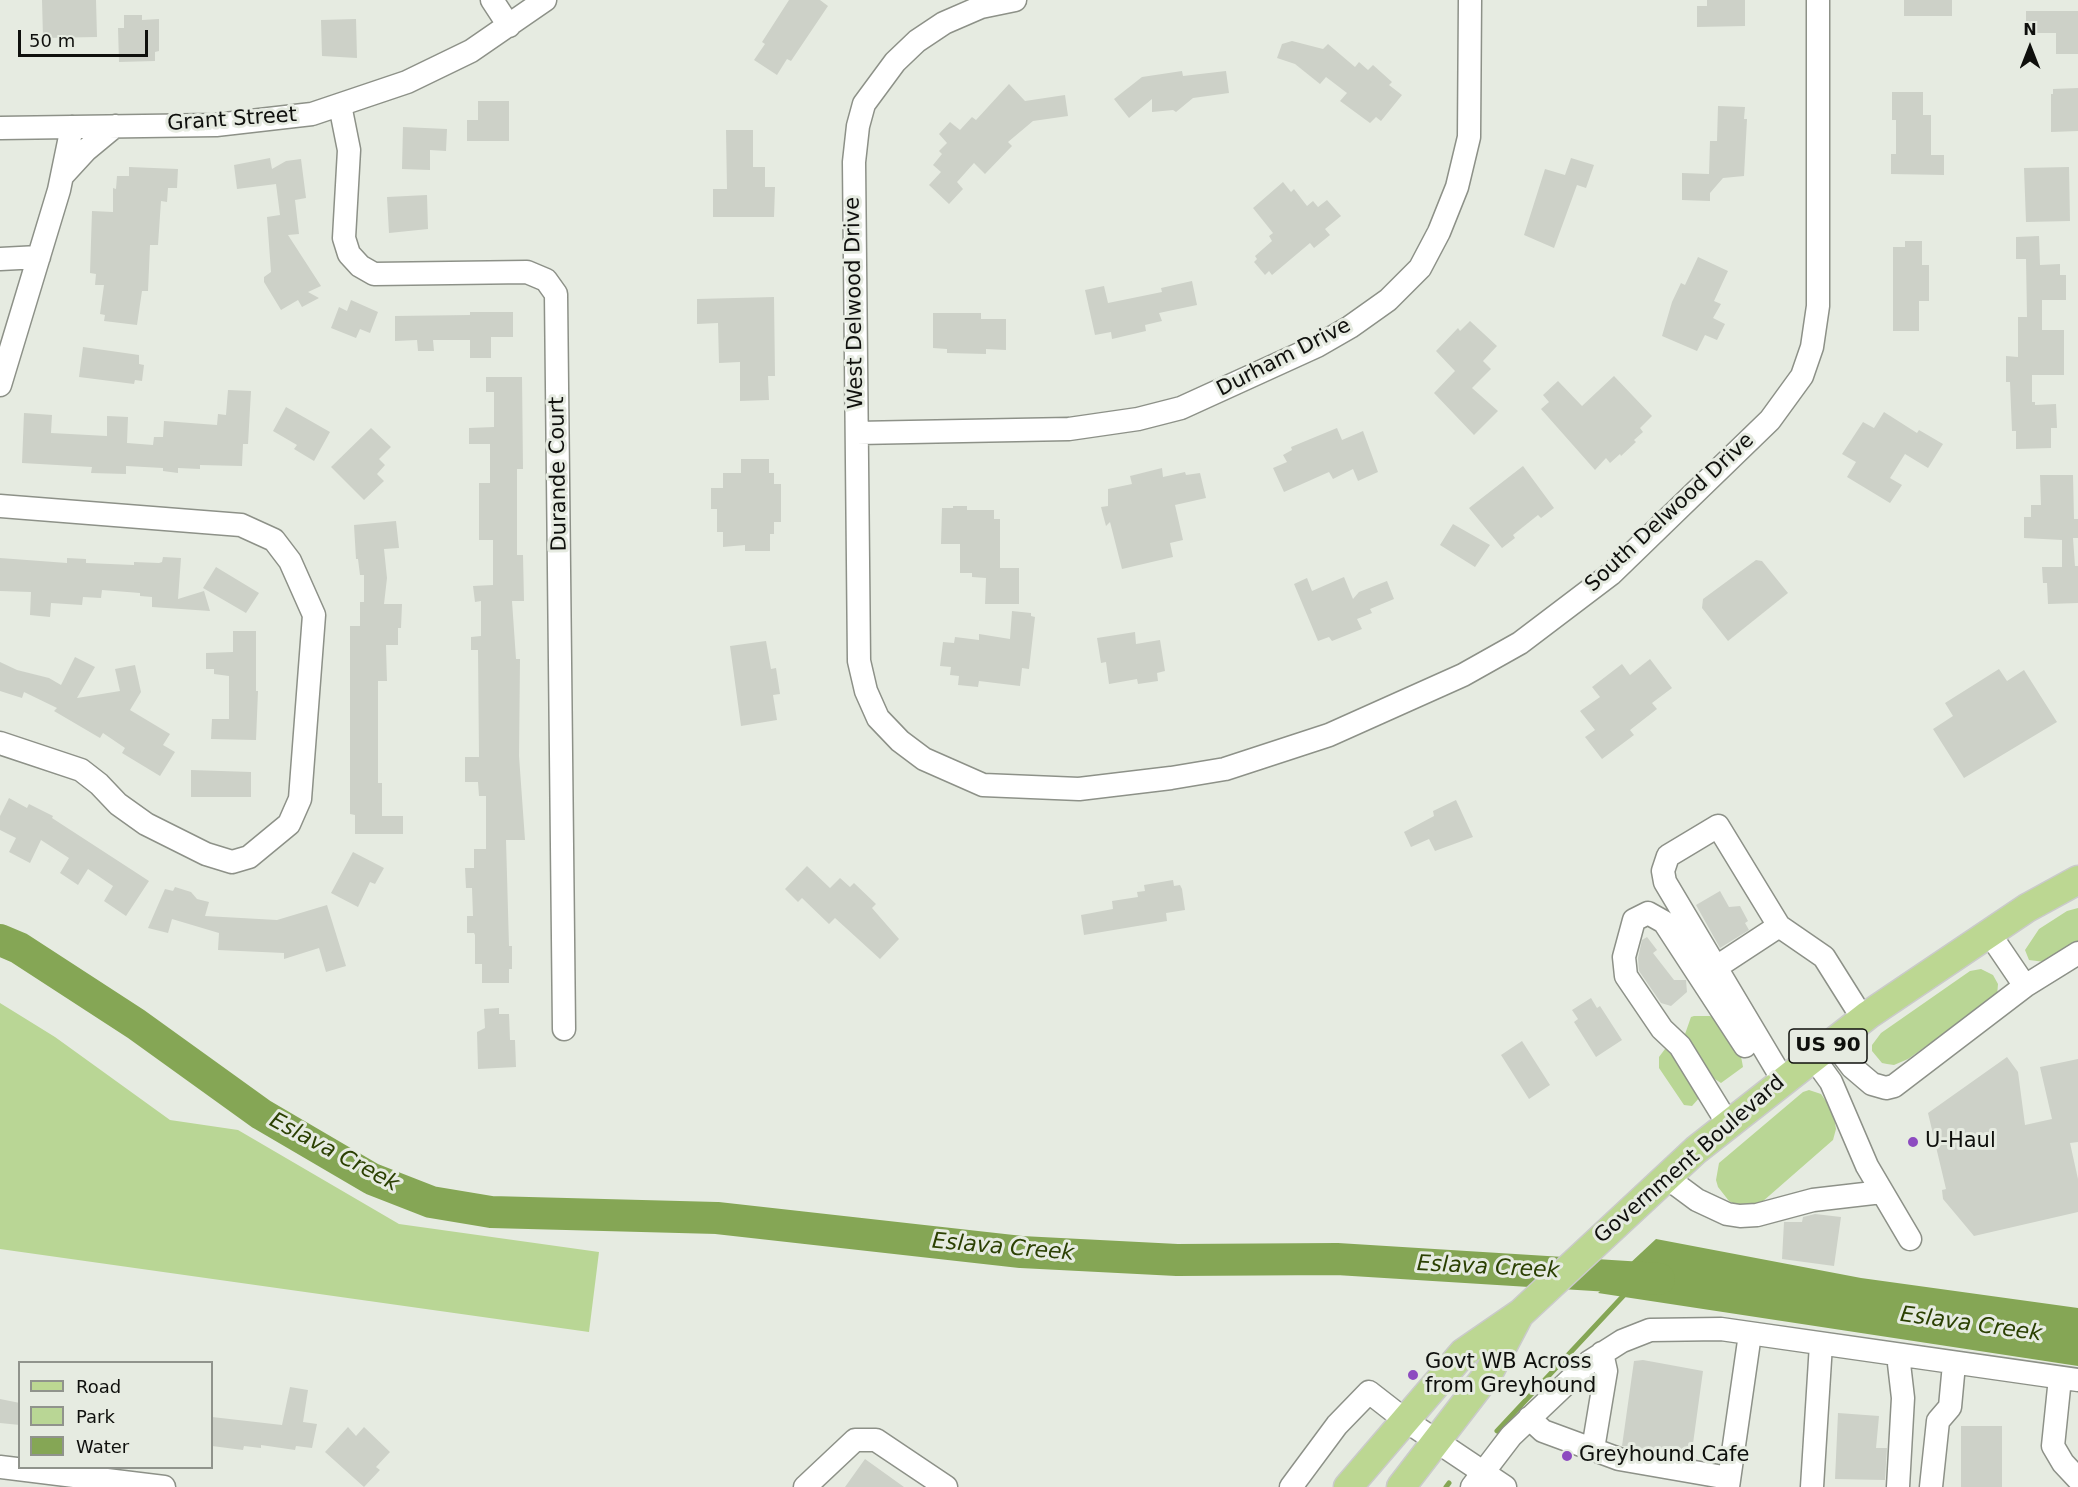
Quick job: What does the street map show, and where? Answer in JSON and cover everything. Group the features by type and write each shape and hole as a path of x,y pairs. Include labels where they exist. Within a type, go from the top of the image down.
{"main road":[{"name":"Government Boulevard","path":"1348,1487 1463,1353 1521,1313 1598,1238 1728,1124 1863,1019 1989,933 2078,880"},
{"name":"Government Boulevard","path":"1401,1487 1488,1374 1521,1313"}],"street":[{"path":"492,0 509,26"},
{"name":"Grant Street","path":"0,129 216,125 312,114 406,82 460,57 545,0"},
{"name":"West Delwood Drive","path":"866,692 859,661 854,162 858,126 864,104 895,62 916,41 944,23 972,11 1015,0"},
{"name":"Durham Drive","path":"857,433 1070,429 1138,419 1181,408 1317,346 1350,327 1388,300 1420,268 1439,232 1457,187 1469,137 1470,0"},
{"name":"South Delwood Drive","path":"866,692 878,718 900,741 924,759 952,773 983,785 1079,789 1225,769 1329,735 1425,694 1520,643 1611,574 1770,420 1802,376 1812,347 1818,306 1818,0"},
{"name":"Durande Court","path":"340,105 349,150 344,238 349,254 360,266 374,274 528,272 546,280 556,294 564,1029"},
{"path":"63,176 86,150 116,126"},
{"path":"0,385 63,176 72,127"},
{"path":"0,259 39,257"},
{"path":"0,506 241,525 274,540 290,561 314,615 300,799 289,824 249,857 232,862 206,854 146,824 118,804 99,784 81,770 0,743"},
{"path":"1777,1084 1715,968 1665,882 1663,871 1668,856 1718,826 1779,926 1824,957 1863,1019"},
{"path":"1728,1124 1680,1046 1662,1029 1626,976 1624,957 1634,920 1648,913 1664,922 1777,1084"},
{"path":"1715,968 1779,926"},
{"path":"1989,933 2025,986"},
{"path":"1823,1050 1852,1067 1872,1084 1887,1088 1894,1086 2025,986 2078,953"},
{"path":"1823,1050 1831,1082 1868,1166 1910,1239"},
{"path":"1666,1177 1697,1200 1726,1214 1740,1216 1757,1215 1813,1200 1882,1192"},
{"path":"1477,1480 1511,1436 1589,1362 1622,1341 1650,1330 1681,1328 1750,1334 2069,1379 2053,1446 2078,1479"},
{"path":"1529,1418 1543,1431 1619,1459 1728,1482 1750,1334"},
{"path":"1812,1487 1821,1344"},
{"path":"1593,1449 1606,1371 1602,1353"},
{"path":"1898,1355 1903,1398 1898,1487"},
{"path":"1931,1487 1938,1420 1950,1407 1954,1364"},
{"path":"1290,1487 1337,1425 1368,1392 1436,1441 1477,1480 1505,1487"},
{"path":"805,1487 855,1440 876,1440 946,1487"},
{"path":"0,1467 153,1486"}],"green space":[{"path":"2078,908 2078,942 2045,962 2029,960 2025,950 2039,929 2067,911"},
{"path":"1981,969 1993,975 1998,984 1997,996 1908,1059 1894,1065 1882,1063 1872,1051 1872,1045 1881,1033 1970,971"},
{"path":"0,1003 55,1037 170,1120 238,1130 399,1224 599,1252 589,1332 0,1249"},
{"path":"1710,1016 1719,1021 1740,1051 1743,1067 1721,1083 1707,1074 1684,1037 1691,1017"},
{"path":"1665,1049 1671,1049 1700,1097 1692,1106 1684,1105 1659,1068 1659,1057"},
{"path":"1809,1090 1821,1094 1833,1111 1836,1129 1833,1140 1762,1202 1754,1206 1738,1206 1729,1201 1718,1187 1716,1180 1719,1163 1803,1092"}],"water":[{"path":"1656,1239 1861,1278 2078,1308 2078,1366 1598,1293"}],"building":[{"path":"42,0 96,0 97,37 43,38"},
{"path":"789,0 820,0 828,6 791,61 787,59 777,75 754,60 765,44 762,42"},
{"path":"1707,0 1745,0 1745,26 1697,27 1697,6 1707,6"},
{"path":"1904,0 1952,0 1952,16 1904,16"},
{"path":"2026,11 2078,11 2078,54 2056,54 2056,33 2026,33"},
{"path":"124,15 142,15 142,20 159,19 159,51 155,52 155,61 119,62 118,28 124,28"},
{"path":"356,19 357,58 322,56 321,20"},
{"path":"1292,41 1323,49 1328,44 1355,67 1359,62 1368,70 1373,65 1392,82 1389,85 1402,95 1381,121 1376,117 1370,123 1340,101 1347,93 1326,77 1320,84 1295,64 1277,58 1282,44"},
{"path":"1182,71 1183,76 1226,71 1229,93 1193,98 1176,112 1173,110 1152,112 1152,99 1129,118 1114,99 1142,77"},
{"path":"1009,84 1025,101 1065,95 1068,116 1033,121 1008,142 1012,146 985,174 974,163 957,182 963,189 949,204 929,185 941,172 933,165 942,154 939,151 947,143 939,134 950,122 960,130 972,117 976,120"},
{"path":"2078,88 2078,131 2051,132 2053,89"},
{"path":"1892,92 1923,92 1923,115 1931,115 1931,155 1944,155 1944,175 1891,174 1891,154 1896,154 1896,120 1892,120"},
{"path":"478,101 509,101 509,141 467,141 467,120 478,120"},
{"path":"1718,106 1745,107 1744,119 1747,119 1744,176 1723,178 1710,193 1710,201 1682,200 1682,173 1709,174 1710,141 1717,141"},
{"path":"403,127 447,129 446,151 430,150 430,170 402,169"},
{"path":"726,130 753,130 753,167 765,167 765,187 775,187 774,217 713,217 713,189 727,189"},
{"path":"270,158 272,169 286,161 301,159 306,198 295,200 299,234 288,235 321,286 308,292 319,298 302,307 298,300 281,310 264,282 264,277 271,272 267,217 280,215 276,184 237,189 234,165"},
{"path":"1571,158 1594,165 1586,188 1577,185 1554,248 1524,235 1545,169 1565,175"},
{"path":"129,167 178,169 177,188 168,188 167,202 161,201 158,245 150,245 148,291 142,291 137,325 104,321 105,315 100,314 104,285 95,285 96,274 90,273 92,211 113,212 113,188 116,189 117,176 129,176"},
{"path":"2069,167 2070,221 2026,222 2024,168"},
{"path":"1283,182 1291,192 1294,189 1307,206 1313,201 1318,207 1327,200 1341,216 1325,229 1330,235 1314,248 1310,243 1272,275 1269,271 1265,275 1254,262 1257,259 1255,256 1272,241 1269,236 1273,233 1253,208"},
{"path":"427,195 428,229 389,233 387,197"},
{"path":"2039,236 2040,265 2060,264 2060,275 2066,275 2066,300 2042,300 2042,330 2064,330 2064,375 2032,375 2032,402 2035,402 2035,405 2056,404 2057,428 2051,428 2051,448 2016,449 2016,431 2012,431 2010,382 2006,382 2006,356 2018,357 2018,317 2027,317 2026,259 2016,259 2016,237"},
{"path":"1905,241 1922,241 1922,265 1929,265 1929,301 1919,301 1919,331 1893,331 1893,247 1905,247"},
{"path":"1698,257 1728,271 1714,301 1721,304 1713,318 1725,324 1717,340 1705,335 1697,351 1662,336 1672,302 1681,283 1685,285"},
{"path":"1192,281 1197,305 1159,313 1162,321 1145,325 1146,331 1112,339 1111,332 1095,335 1085,290 1104,286 1108,303 1162,292 1161,288"},
{"path":"774,297 775,376 768,376 769,400 740,401 740,362 719,363 718,323 697,324 697,299"},
{"path":"351,300 378,312 370,333 360,329 356,338 331,328 339,307 347,311"},
{"path":"470,312 513,312 513,337 491,337 491,358 470,358 470,340 433,340 434,351 418,351 417,340 395,341 395,316 470,315"},
{"path":"933,313 981,313 981,319 1006,319 1006,350 986,349 986,354 947,353 947,349 933,348"},
{"path":"1470,321 1497,346 1483,361 1491,369 1472,388 1498,411 1474,435 1434,393 1455,371 1436,351 1458,328 1460,331"},
{"path":"83,347 139,355 139,364 144,365 142,381 135,380 134,384 79,377"},
{"path":"1614,376 1652,416 1640,428 1643,432 1634,440 1636,442 1610,463 1606,458 1595,470 1541,409 1549,402 1543,395 1558,381 1582,406"},
{"path":"486,377 522,377 523,469 517,469 517,555 523,555 524,601 512,601 516,659 520,659 519,756 525,840 506,840 509,946 512,946 512,969 509,969 509,983 482,983 482,964 475,964 475,935 467,933 467,916 473,916 472,888 466,888 465,868 474,868 474,849 486,849 486,796 479,796 478,782 465,782 465,757 479,757 478,650 471,650 471,637 481,636 481,601 475,602 473,586 493,585 493,540 479,540 479,483 490,483 490,444 469,444 469,428 494,427 494,392 486,392"},
{"path":"228,390 251,391 248,444 243,444 242,466 200,465 200,469 178,468 178,473 163,471 163,468 126,466 126,474 91,473 92,467 22,463 24,413 52,415 51,433 107,436 107,416 128,417 127,443 153,445 154,437 163,437 164,421 217,425 218,414 226,415"},
{"path":"286,407 330,432 314,461 294,449 297,445 273,431"},
{"path":"1884,412 1917,433 1919,430 1943,444 1928,468 1905,454 1890,478 1902,485 1890,503 1847,477 1856,462 1842,454 1863,422 1874,428"},
{"path":"371,428 391,447 379,459 385,465 377,474 384,481 364,500 331,467"},
{"path":"1337,428 1342,440 1363,431 1378,472 1358,481 1353,469 1333,479 1329,472 1284,492 1273,468 1287,462 1283,455 1292,450 1291,447"},
{"path":"741,459 769,459 769,473 774,473 774,484 781,484 781,522 774,522 774,534 770,534 770,551 745,551 745,545 723,547 723,532 717,532 717,509 711,509 711,488 723,488 723,473 741,473"},
{"path":"1523,466 1554,508 1541,518 1538,515 1513,535 1515,538 1502,548 1469,508"},
{"path":"1162,468 1163,477 1185,472 1186,475 1200,473 1206,498 1175,505 1183,540 1170,543 1173,557 1122,569 1110,522 1106,526 1101,507 1108,506 1108,489 1132,484 1130,476"},
{"path":"2040,475 2073,475 2074,519 2078,519 2078,538 2073,538 2075,566 2078,566 2078,603 2048,604 2047,583 2043,583 2042,567 2062,567 2062,540 2024,538 2024,517 2031,517 2031,505 2041,505"},
{"path":"953,506 967,506 967,510 994,510 994,519 1000,519 1000,568 1019,568 1019,604 985,604 986,578 972,577 972,573 960,573 960,544 941,544 942,508 953,508"},
{"path":"396,521 399,548 384,549 387,578 384,604 402,604 401,628 398,628 398,645 386,645 387,681 378,681 378,783 382,783 382,816 403,816 403,834 355,834 355,815 350,814 350,626 360,626 360,602 364,602 364,575 360,575 358,559 356,559 354,525"},
{"path":"1453,524 1490,545 1475,567 1440,545"},
{"path":"163,557 181,558 178,599 204,591 210,611 152,607 152,597 140,596 140,593 102,590 101,598 83,597 82,605 51,603 50,617 30,615 31,592 0,591 0,558 67,563 67,558 86,559 86,563 134,565 134,562 159,563 162,562"},
{"path":"1756,560 1762,561 1788,593 1728,641 1702,608 1703,599"},
{"path":"216,567 259,593 246,613 203,588"},
{"path":"1344,577 1353,599 1359,592 1387,581 1394,599 1370,609 1372,613 1357,619 1362,629 1332,641 1329,637 1318,641 1294,584 1307,578 1312,591"},
{"path":"1012,611 1031,613 1031,616 1035,617 1029,669 1022,668 1020,686 979,681 978,687 958,685 959,676 950,675 951,667 940,666 943,642 954,643 955,637 979,640 979,634 1010,639"},
{"path":"233,631 256,631 256,691 258,691 256,740 211,739 212,719 229,719 229,676 214,674 214,669 206,669 206,653 233,652"},
{"path":"1135,632 1136,644 1160,640 1165,671 1157,673 1158,681 1138,684 1137,679 1109,684 1106,662 1101,663 1097,638"},
{"path":"766,641 771,669 776,668 780,694 773,695 777,720 741,726 730,646"},
{"path":"75,657 95,667 77,698 120,691 115,669 135,665 141,692 130,710 170,734 163,745 175,752 160,776 122,753 125,748 103,733 100,738 54,711 57,708 24,692 22,698 0,691 0,662 17,670 49,678 61,685"},
{"path":"1650,659 1672,688 1652,703 1657,709 1630,730 1634,735 1602,759 1585,737 1595,730 1580,711 1600,697 1592,687 1622,664 1630,675"},
{"path":"1999,669 2007,681 2024,670 2057,722 1964,778 1933,729 1953,716 1945,703"},
{"path":"191,770 251,772 251,797 191,797"},
{"path":"9,798 27,808 29,804 53,816 52,818 149,881 126,916 104,901 113,886 88,869 78,885 60,873 69,858 41,840 30,863 9,852 16,838 0,830 0,816"},
{"path":"1456,800 1473,837 1435,851 1429,839 1411,847 1404,832 1434,816 1433,811"},
{"path":"353,852 384,868 375,884 370,882 358,907 331,893"},
{"path":"807,866 830,888 840,878 850,887 854,883 876,904 872,908 899,939 880,959 835,918 829,924 802,898 798,902 785,889"},
{"path":"1173,880 1174,886 1180,885 1182,889 1185,910 1166,913 1167,921 1084,935 1081,915 1113,909 1112,901 1138,897 1137,892 1145,891 1144,885"},
{"path":"175,887 191,892 197,899 209,902 205,916 277,920 327,905 346,966 326,972 319,948 284,959 284,953 218,950 219,933 172,919 168,933 148,928 165,889 173,891"},
{"path":"1720,891 1729,907 1740,906 1748,921 1745,923 1749,930 1720,948 1696,905"},
{"path":"1647,937 1657,950 1653,953 1674,980 1686,980 1687,992 1671,1006 1661,1003 1639,971 1638,958 1642,940"},
{"path":"1591,998 1597,1008 1600,1006 1622,1040 1596,1057 1574,1022 1578,1019 1572,1010"},
{"path":"499,1008 499,1014 509,1014 510,1040 515,1040 516,1067 478,1069 477,1032 485,1028 484,1009"},
{"path":"1522,1041 1550,1085 1529,1099 1501,1055"},
{"path":"2007,1057 2018,1072 2025,1125 2052,1119 2040,1067 2078,1059 2078,1142 2070,1143 2078,1179 2078,1212 1974,1236 1943,1199 1942,1190 1946,1189 1928,1113"},
{"path":"1815,1214 1841,1217 1834,1266 1782,1259 1784,1222 1802,1222 1803,1217"},
{"path":"1643,1360 1703,1371 1691,1458 1622,1446 1634,1361"},
{"path":"290,1387 308,1390 303,1422 317,1424 312,1448 296,1446 295,1450 261,1445 261,1448 244,1446 243,1450 213,1446 213,1417 282,1425"},
{"path":"0,1399 18,1403 18,1425 0,1423"},
{"path":"1838,1413 1879,1416 1876,1448 1887,1448 1885,1480 1835,1479"},
{"path":"1961,1426 2002,1426 2002,1487 1961,1487"},
{"path":"348,1427 356,1436 364,1427 390,1452 376,1467 380,1470 364,1487 325,1452"},
{"path":"865,1459 904,1487 845,1487"}],"waterway":[{"name":"Eslava Creek","path":"0,940 19,948 136,1024 261,1114 372,1179 431,1202 491,1212 717,1218 1021,1252 1177,1260 1337,1259 1659,1279"},
{"path":"1497,1431 1625,1294"},
{"path":"1446,1487 1449,1483"}],"place":[{"name":"U-Haul","path":"1913,1142"},
{"name":"Govt WB Across from Greyhound","path":"1413,1375"},
{"name":"Greyhound Cafe","path":"1567,1456"}]}
